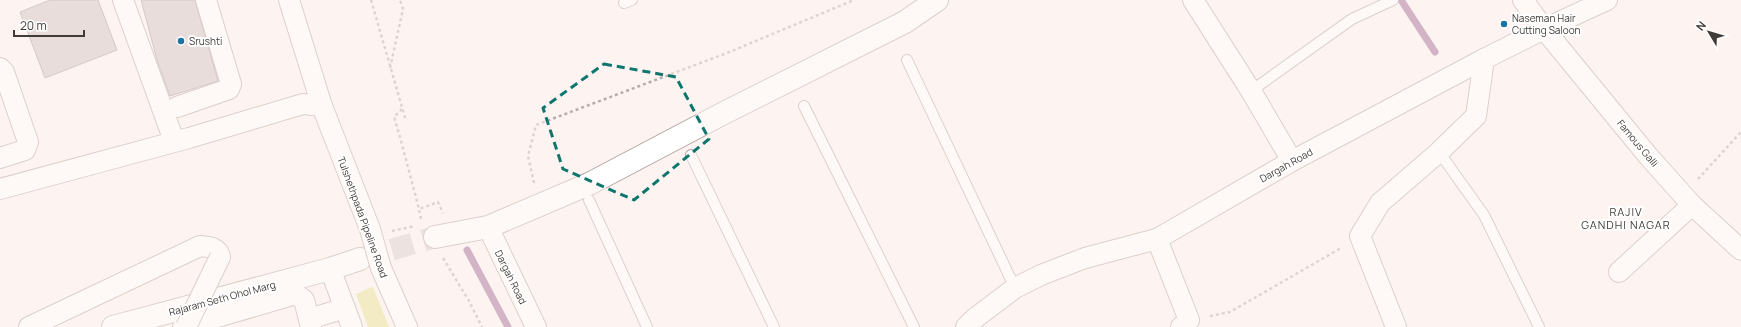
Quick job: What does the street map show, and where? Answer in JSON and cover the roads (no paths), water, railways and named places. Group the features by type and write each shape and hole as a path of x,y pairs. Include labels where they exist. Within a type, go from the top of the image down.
{"street":[{"path":"124,0 174,141"},
{"path":"177,107 229,89 231,84 206,0"},
{"name":"Tulshethpada Pipeline Road","path":"289,0 322,106 370,229 381,268 407,327"},
{"path":"435,237 488,227 589,184 722,114 905,22 937,0"},
{"path":"1193,0 1252,92 1292,161"},
{"name":"Famous Galli","path":"1523,0 1544,29 1649,157 1688,200 1741,250"},
{"name":"Dargah Road","path":"966,327 974,319 1016,288 1041,275 1084,258 1157,239 1292,161 1484,59 1607,0"},
{"path":"1396,327 1360,236 1380,203 1439,152 1476,116 1484,59"},
{"path":"0,68 4,72 28,142 25,150 0,158"},
{"path":"0,188 303,104 322,106"},
{"path":"1619,272 1688,200"},
{"name":"Dargah Road","path":"488,227 536,327"},
{"path":"1157,239 1185,324"},
{"path":"29,327 200,246 216,249 219,252 220,257 184,327"},
{"name":"Rajaram Seth Ohol Marg","path":"113,327 330,269 360,259"},
{"path":"330,269 352,327"},
{"path":"184,327 296,294 304,300 310,323 345,308"}],"lane":[{"path":"1252,92 1352,19 1393,0"},
{"path":"907,60 1016,288"},
{"path":"804,106 914,327"},
{"path":"1439,152 1484,215 1539,327"},
{"path":"691,155 774,327"},
{"path":"589,200 647,327"}],"waterway":[{"path":"1401,0 1435,52"},
{"path":"467,250 508,327"}],"tunnel":[{"path":"360,259 435,237"}],"place":[{"name":"Naseman Hair Cutting Saloon","path":"1504,24"},
{"name":"Srushti","path":"181,41"}],"district":[{"name":"RAJIV GANDHI NAGAR","path":"1626,217"}]}
